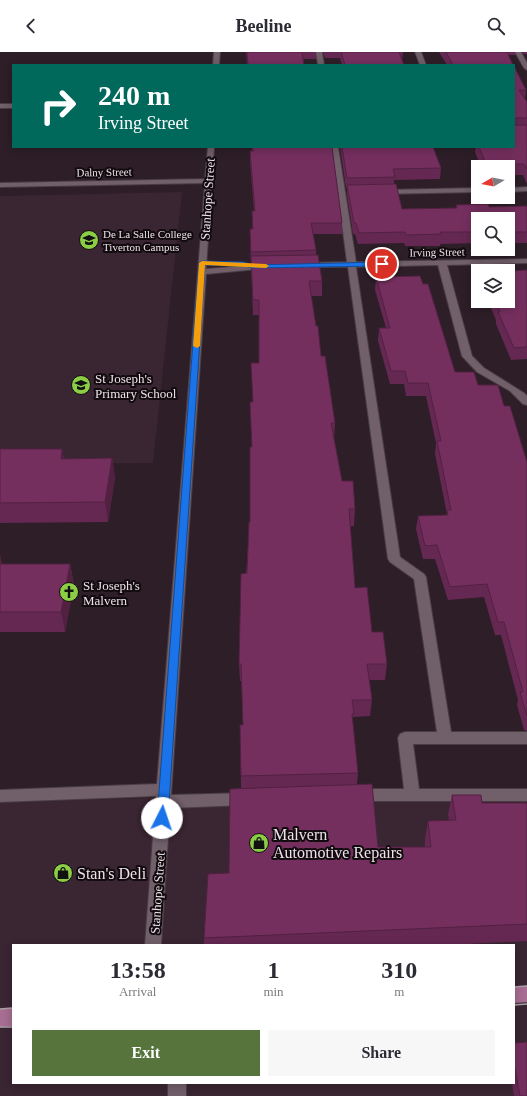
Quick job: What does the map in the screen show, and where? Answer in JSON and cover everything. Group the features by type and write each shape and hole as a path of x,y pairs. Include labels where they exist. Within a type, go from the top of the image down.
{"main road":[{"path":"515,995 527,994"},
{"path":"0,1018 12,1018"}],"street":[{"path":"216,64 217,52"},
{"path":"319,52 321,64"},
{"path":"418,52 423,64"},
{"path":"518,52 527,68"},
{"path":"0,106 12,106"},
{"name":"Stanhope Street","path":"153,944 210,148"},
{"path":"335,148 345,192 352,264 394,559 420,577 446,738"},
{"name":"Dalny Street","path":"0,185 208,181"},
{"path":"515,190 527,189"},
{"path":"372,192 471,190"},
{"name":"Irving Street","path":"298,266 527,261"},
{"path":"442,263 467,356 477,368 513,388 527,402"},
{"path":"202,268 243,269 275,266"},
{"path":"412,795 405,738 527,738"},
{"path":"346,795 527,795"},
{"path":"0,796 164,796 260,798"},
{"path":"177,1084 177,1096"}],"shaded area":[{"name":"St Joseph's Primary School","path":"182,192 153,463 0,464 0,196"},
{"path":"527,788 527,1096 0,1096 0,802"}],"building":[{"path":"247,52 302,52 304,64 248,64"},
{"path":"341,52 399,52 404,64 345,64"},
{"path":"446,52 507,52 513,64 452,64"},
{"path":"515,68 526,90 519,90 527,102 527,118 515,119"},
{"path":"515,125 527,125 527,169 524,164 515,164 515,160 484,160 479,148 515,148"},
{"path":"253,148 332,148 342,223 311,223 316,250 251,252 250,229 253,229 252,211 255,211 250,151 253,151"},
{"path":"342,148 433,148 441,168 393,169 395,177 347,178"},
{"path":"396,184 402,209 457,208 456,205 488,204 489,207 527,206 527,232 515,232 515,212 471,212 471,232 440,232 441,234 406,235 405,232 359,233 356,223 354,223 347,185"},
{"path":"318,255 322,281 309,281 316,326 318,326 321,356 325,356 335,423 331,423 342,481 353,481 355,509 349,509 355,588 367,587 372,632 383,632 387,664 367,664 372,700 352,700 358,773 241,776 240,725 243,725 241,664 239,664 241,574 247,573 250,522 250,447 252,447 250,402 253,402 251,363 259,363 259,300 253,300 251,256"},
{"path":"527,270 527,347 514,348 498,312 500,312 499,308 515,308 515,271"},
{"path":"420,276 423,284 428,284 455,372 474,372 478,385 498,385 504,406 510,406 527,462 527,716 520,692 523,692 504,622 498,622 487,584 450,587 437,545 425,546 418,516 448,515 447,510 451,510 437,441 441,441 428,383 408,383 405,371 391,371 379,328 390,328 376,277"},
{"path":"0,449 62,449 61,459 112,458 105,502 0,503"},
{"path":"0,564 70,564 61,612 0,612"},
{"path":"372,784 378,847 431,847 428,821 456,820 452,795 481,795 482,803 527,803 527,924 204,938 208,874 229,873 230,789"},
{"path":"527,1042 527,1096 520,1096 515,1069 515,1043"}],"tram line":[{"path":"515,987 527,986"},
{"path":"515,1005 527,1004"},
{"path":"0,1009 12,1008"},
{"path":"0,1027 12,1027"}],"slow traffic":[{"path":"197,346 202,263 244,264 252,267 266,266"}],"place":[{"name":"De La Salle College Tiverton Campus","path":"89,240"},
{"name":"St Joseph's Primary School","path":"81,385"},
{"name":"St Joseph's Malvern","path":"69,592"},
{"name":"Malvern Automotive Repairs","path":"259,843"},
{"name":"Stan's Deli","path":"63,873"}],"route":[{"path":"162,818 194,397 202,263 244,264 252,267 382,264"}]}
